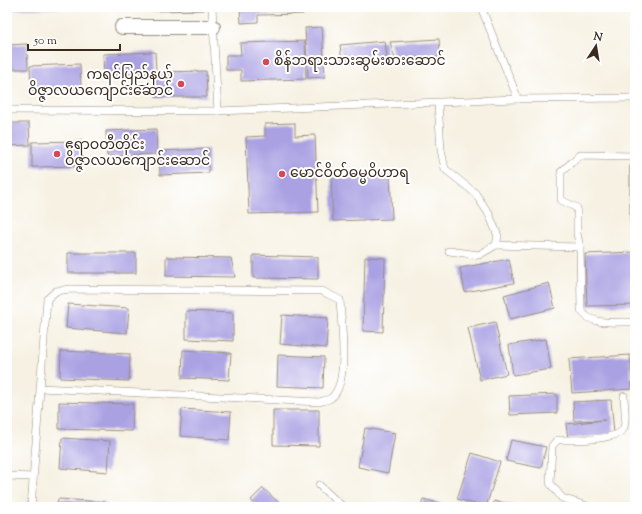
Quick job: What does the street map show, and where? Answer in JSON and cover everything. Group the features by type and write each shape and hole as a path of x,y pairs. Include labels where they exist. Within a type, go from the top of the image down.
{"street":[{"path":"122,27 213,27"}],"lane":[{"path":"212,7 218,111"},
{"path":"481,7 518,99"},
{"path":"7,110 218,111 518,99 635,98"},
{"path":"438,103 440,150 445,169 475,193 489,214 498,236 496,245"},
{"path":"635,156 580,155 561,172 561,200 577,208 577,234 580,247 581,310 584,316 596,321 635,322"},
{"path":"449,251 479,255 496,245 580,247"},
{"path":"31,507 33,477 40,388 47,299 56,291 70,289 322,291 340,300 344,365 338,386 331,398 319,402 40,388"},
{"path":"590,507 562,498 550,483 552,446 557,440 592,440 620,433 624,428 624,396"},
{"path":"7,476 33,477"},
{"path":"319,485 343,507"}],"building":[{"path":"7,7 64,7 64,8 7,9"},
{"path":"153,7 204,7 204,10 153,11"},
{"path":"240,7 303,7 303,14 258,15 258,22 241,23"},
{"path":"322,27 325,77 308,78 305,28"},
{"path":"439,39 440,57 395,59 390,42"},
{"name":"စိန်ဘရားသားဆွမ်းစားဆောင်","path":"305,41 306,79 241,81 241,70 226,70 226,55 241,55 240,43"},
{"path":"385,41 387,58 342,61 340,45"},
{"path":"27,44 28,69 7,69 7,45"},
{"path":"155,52 156,72 206,71 207,97 156,97 156,77 104,79 103,54"},
{"path":"80,64 81,88 31,90 30,66"},
{"path":"7,123 29,123 30,145 7,146"},
{"name":"မောင်ဝိတ်ဓမ္မဝိဟာရ","path":"295,123 295,136 315,135 318,212 249,214 246,137 265,136 265,124"},
{"path":"156,129 157,154 107,156 106,131"},
{"name":"ဧရာဝတီတိုင်း ဝိဇ္ဇာလယကျောင်းဆောင်","path":"82,141 82,166 32,167 32,142"},
{"path":"208,149 209,173 160,175 159,151"},
{"path":"630,166 635,166 635,223 630,223"},
{"path":"390,175 392,219 333,221 331,177"},
{"path":"635,252 635,305 587,306 585,254"},
{"path":"68,253 136,253 136,273 68,273"},
{"path":"253,255 318,257 318,279 253,278"},
{"path":"166,257 231,258 235,277 166,276"},
{"path":"365,257 385,258 383,332 363,331"},
{"path":"509,259 514,283 465,292 460,268"},
{"path":"549,283 555,308 510,319 504,295"},
{"path":"68,304 129,308 127,333 66,328"},
{"path":"186,311 233,313 233,341 186,339"},
{"path":"282,315 328,318 326,348 280,344"},
{"path":"495,322 507,374 480,380 468,328"},
{"path":"546,339 551,369 513,375 509,345"},
{"path":"635,340 635,372 634,372 632,341"},
{"path":"183,350 231,353 229,380 182,378"},
{"path":"61,351 130,354 129,381 60,378"},
{"path":"278,355 324,357 323,388 277,386"},
{"path":"630,355 632,389 572,393 569,359"},
{"path":"557,394 557,413 510,415 509,396"},
{"path":"611,400 614,434 568,439 566,424 605,420 574,421 573,402"},
{"path":"59,402 133,404 132,431 59,429"},
{"path":"182,409 231,412 229,440 180,436"},
{"path":"273,410 319,410 319,446 273,445"},
{"path":"365,428 395,433 388,473 358,467"},
{"path":"62,438 110,441 108,472 60,468"},
{"path":"511,440 546,447 541,468 506,461"},
{"path":"472,453 500,462 486,507 457,499"},
{"path":"263,488 283,507 257,507 251,500"},
{"path":"58,499 105,502 105,507 57,507"},
{"path":"423,499 443,504 442,507 421,507"},
{"path":"494,501 517,506 517,507 493,507"}],"place":[{"name":"စိန်ဘရားသားဆွမ်းစားဆောင်","path":"266,62"},
{"name":"ကရင်ပြည်နယ် ဝိဇ္ဇာလယကျောင်းဆောင်","path":"181,84"},
{"name":"ဧရာဝတီတိုင်း ဝိဇ္ဇာလယကျောင်းဆောင်","path":"57,154"},
{"name":"မောင်ဝိတ်ဓမ္မဝိဟာရ","path":"282,174"}]}
